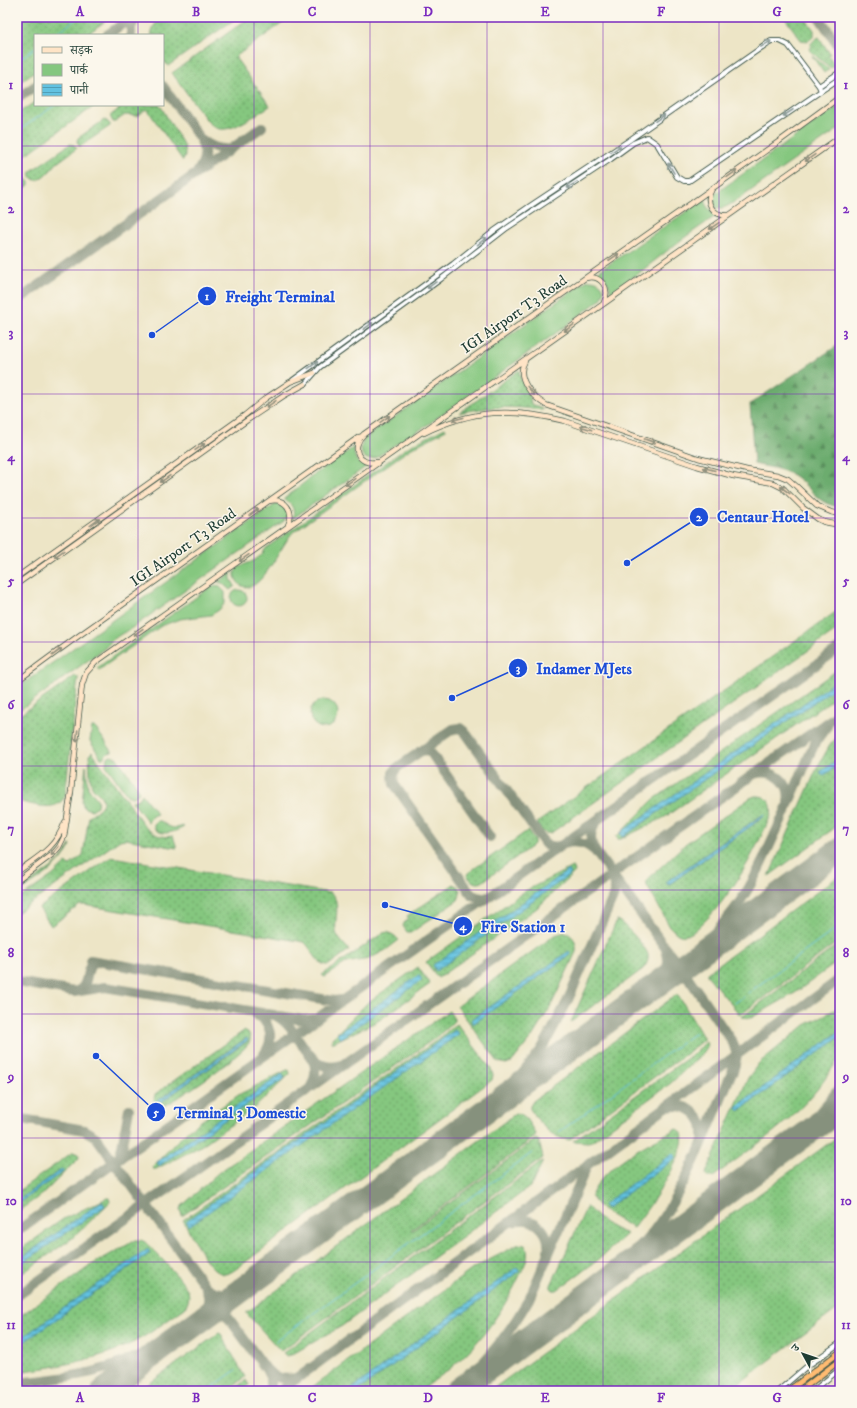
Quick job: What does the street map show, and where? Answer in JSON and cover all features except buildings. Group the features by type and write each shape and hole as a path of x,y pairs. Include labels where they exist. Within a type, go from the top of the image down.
{"highway":[{"path":"788,1391 840,1352"},
{"path":"800,1391 840,1360"}],"main road":[{"name":"IGI Airport T3 Road","path":"17,681 840,97"},
{"path":"17,881 46,860 56,850 64,837 68,815 82,685 86,673 96,662 840,137"},
{"path":"715,186 709,194 708,199 710,207 719,215 734,212"},
{"path":"582,280 593,277 606,286 607,297 601,306"},
{"path":"528,357 522,368 522,377 527,386 538,399 546,405 698,458 747,470 778,475 788,479 817,506 840,514"},
{"path":"17,577 290,382 314,373"},
{"path":"17,584 246,421 285,395 305,384"},
{"path":"412,439 455,420 487,413 518,413 548,417 691,464 733,476 773,483 783,488 803,508 818,519 824,522 840,525"},
{"path":"364,434 357,442 357,452 359,456 363,460 372,463 382,460"},
{"path":"266,503 276,500 286,505 291,514 290,520 284,529"},
{"path":"17,872 52,846 60,836 68,815"}],"street":[{"path":"290,382 453,264 530,206 603,158 771,41 780,41 788,45 820,89"},
{"path":"305,384 320,367 441,279 507,228 638,140 647,137 653,140 657,144 677,178 684,181 689,181 820,89 840,72"},
{"path":"820,89 840,78"},
{"path":"778,1391 806,1367 840,1343"},
{"path":"814,1391 840,1369"}],"green space":[{"path":"17,17 111,17 87,34 34,34 34,72 17,84"},
{"path":"161,17 238,17 168,66 164,61 164,34 151,34 154,26"},
{"path":"250,17 281,17 284,22 235,57 270,106 248,120 235,126 225,129 218,129 208,122 172,73"},
{"path":"784,17 804,17 814,30 814,36 807,41 801,40"},
{"path":"819,37 835,65 831,68 811,52 810,47 813,41"},
{"path":"812,56 829,69 824,73"},
{"path":"34,103 34,106 95,106 17,161 17,114"},
{"path":"840,105 840,128 730,205 720,208 713,205 711,198 716,193"},
{"path":"123,106 161,106 184,146 185,155 183,161 147,109 137,116 125,115 115,122 113,122 110,116"},
{"path":"104,120 110,124 110,126 79,146 77,141 78,138"},
{"path":"70,144 77,148 38,180 32,178 31,171"},
{"path":"25,178 29,182 29,185 17,195 17,182"},
{"path":"705,199 707,207 717,215 681,240 611,295 610,287 607,282 596,273"},
{"path":"591,280 601,284 604,292 601,299 423,428 377,457 368,459 362,455 361,447 365,438 586,281"},
{"path":"840,344 840,507 825,502 819,498 793,475 779,469 754,464 750,404"},
{"path":"519,370 521,380 531,395 531,404 542,408 542,410 500,407 459,413"},
{"path":"445,428 446,430 410,449 293,532 259,581 247,587 238,582 235,573 239,567 257,559 266,548 408,447"},
{"path":"354,447 356,460 367,466 292,519 294,513 293,510 289,503 284,499 315,474"},
{"path":"276,504 283,505 287,509 287,516 284,521 129,630 118,636 105,648 17,712 17,688"},
{"path":"231,573 231,579 235,586 230,590 222,583 218,582"},
{"path":"214,586 220,587 225,592 225,603 219,610 211,615 180,619 161,626 99,670 97,668 209,588"},
{"path":"236,590 242,590 247,595 245,604 242,606 236,606 231,601 231,595"},
{"path":"840,609 840,628 551,833 545,833 538,825 538,822"},
{"path":"840,668 840,678 621,833 623,837 840,684 840,694 665,817 621,839 616,837 653,800"},
{"path":"75,676 78,677 65,796 61,802 50,806 17,801 17,717"},
{"path":"324,700 334,704 338,714 334,724 324,728 314,724 310,714 314,704"},
{"path":"92,727 96,729 112,751 106,754 103,758 101,758 90,741"},
{"path":"840,734 840,758 820,772 823,776 840,764 840,824 769,876 818,766 830,745"},
{"path":"92,752 146,828 158,835 165,837 173,836 177,848 125,839 120,840 17,913 17,900 52,876 66,863 69,866 83,855 89,816 103,804 103,800 93,788 91,782 89,755"},
{"path":"111,756 117,758 138,788 139,792 136,796 132,797 127,795 106,765 107,758"},
{"path":"86,765 88,788 98,800 97,806 92,810 84,808 82,802"},
{"path":"142,794 157,814 152,816 148,822 132,801 139,799"},
{"path":"760,796 766,798 770,803 771,815 750,858 725,898 703,923 689,934 679,935 670,927 646,884 646,881 685,844 750,798","holes":["760,816 762,818 668,885 666,882"]},
{"path":"157,821 161,821 171,827 184,827 176,831 164,833 157,831 154,828 154,824"},
{"path":"527,831 534,839 534,844 532,846 482,882 475,883 470,879 467,875 468,873"},
{"path":"70,845 61,860 54,867 17,894 17,892 54,866"},
{"path":"112,857 330,893 334,896 337,906 337,935 349,950 329,965 325,965 318,960 304,942 84,905 80,905 51,926 39,908"},
{"path":"572,867 574,868 575,872 537,908 438,978 426,962 525,891"},
{"path":"840,875 840,940 740,1015 707,975 707,973"},
{"path":"454,884 460,891 458,900 412,932 407,932 403,926 409,919 407,916"},
{"path":"617,920 630,931 644,947 648,955 647,963 643,969 571,1022"},
{"path":"388,932 399,940 386,950 369,959 346,963 324,977 322,975 383,933"},
{"path":"565,932 571,935 576,945 576,952 550,1008 532,1037 512,1062 506,1064 498,1062 457,1006 555,935","holes":["571,954 474,1023 471,1020"]},
{"path":"840,943 840,960 795,993 751,1018 742,1017"},
{"path":"418,967 430,984 378,1021 332,1042 332,1038 367,1003"},
{"path":"676,995 679,996 704,1039 569,1140 556,1136 546,1129 530,1109 533,1101"},
{"path":"840,1007 840,1031 736,1107 739,1111 840,1037 840,1055 818,1089 776,1130 713,1177 708,1177 706,1174 707,1171 748,1078 759,1063 805,1025"},
{"path":"449,1011 454,1021 438,1036 182,1216 180,1209 182,1206 218,1173"},
{"path":"457,1024 490,1067 493,1075 492,1080 235,1270 225,1274 212,1267 201,1252 183,1220 441,1037","holes":["455,1030 458,1034 189,1225 186,1221"]},
{"path":"245,1030 249,1035 250,1041 246,1047 235,1056 189,1091 161,1108 153,1111 155,1094","holes":["246,1038 248,1041 158,1104 156,1102"]},
{"path":"706,1042 706,1050 671,1083 592,1141 573,1141 693,1054"},
{"path":"289,1070 290,1074 252,1110 199,1147 156,1169 153,1169 152,1167 188,1130 240,1094","holes":["282,1074 285,1078 159,1166 157,1162"]},
{"path":"519,1113 525,1117 536,1134 535,1137 411,1230 412,1231 536,1139 539,1141 543,1158 281,1351 247,1314 247,1312 515,1114"},
{"path":"677,1129 682,1133 682,1142 679,1154 665,1182 633,1228 604,1211 591,1196 606,1174 639,1149","holes":["673,1153 675,1158 606,1209"]},
{"path":"840,1135 840,1307 729,1391 490,1391"},
{"path":"73,1152 78,1154 78,1159 44,1193 17,1212 17,1204 64,1171 62,1169 17,1201 17,1192"},
{"path":"543,1161 531,1186 342,1326 291,1355 287,1356 283,1353"},
{"path":"109,1198 110,1202 74,1237 17,1277 17,1267 105,1205 101,1202 17,1261 17,1252 63,1219"},
{"path":"587,1206 605,1223 627,1234 598,1260 557,1290 553,1290 551,1285"},
{"path":"136,1240 145,1242 186,1287 189,1295 185,1308 143,1337 115,1351 74,1363 17,1372 17,1347 150,1253 148,1250 17,1341 17,1318 93,1264"},
{"path":"519,1244 525,1245 527,1248 527,1259 505,1303 496,1317 464,1356 426,1387 417,1391 358,1391 520,1271 517,1268 349,1391 307,1391 474,1268"},
{"path":"219,1333 221,1334 245,1377 226,1391 139,1391"},
{"path":"246,1380 249,1385 243,1391 231,1391"}],"water":[{"path":"840,678 840,684 623,837 620,833"},
{"path":"840,758 840,764 823,776 820,772"},
{"path":"764,814 765,815 762,818 668,885 666,882"},
{"path":"569,870 571,874 436,971 433,965"},
{"path":"569,951 571,954 473,1024 471,1020"},
{"path":"419,975 422,980 340,1039 337,1034"},
{"path":"455,1030 459,1034 189,1226 186,1221"},
{"path":"840,1031 840,1037 739,1111 736,1107"},
{"path":"247,1038 248,1040 158,1104 156,1102"},
{"path":"282,1074 285,1078 159,1166 157,1162"},
{"path":"673,1153 676,1158 606,1209 603,1205"},
{"path":"62,1169 64,1171 17,1204 17,1201"},
{"path":"102,1201 105,1206 17,1267 17,1261"},
{"path":"148,1249 150,1253 17,1347 17,1341"},
{"path":"517,1267 520,1271 358,1391 349,1391"}],"waterway":[{"path":"55,34 79,17"},
{"path":"17,61 34,49"},
{"path":"17,132 54,106"},
{"path":"748,993 840,926"},
{"path":"735,1003 743,997"},
{"path":"559,1132 695,1033"},
{"path":"276,1341 533,1152"},
{"path":"207,1391 236,1370"}],"taxiway":[{"path":"108,34 132,17"},
{"path":"131,34 131,27 136,17"},
{"path":"819,17 840,48"},
{"path":"17,99 34,87"},
{"path":"164,87 200,139 204,152 204,159 198,171"},
{"path":"17,301 262,127"},
{"path":"202,140 215,148 231,149"},
{"path":"17,1231 840,648"},
{"path":"17,1296 840,713"},
{"path":"672,973 699,949 716,931 732,913 744,895 763,861 816,741 827,726"},
{"path":"488,896 480,898 472,895 394,784 393,773 398,767 453,729 460,728 465,732 545,844 551,847 559,846"},
{"path":"420,751 425,750 431,753 490,837"},
{"path":"754,774 768,773 780,778 787,788 788,802"},
{"path":"598,820 593,828 591,836 595,851 681,967 733,1043 737,1055 733,1072"},
{"path":"564,844 573,842 581,843 595,851"},
{"path":"482,1113 518,1079 541,1050 549,1036 567,1002 614,895 615,887 613,877"},
{"path":"657,984 666,972 668,964 666,950"},
{"path":"90,960 334,1001 342,1000"},
{"path":"77,991 85,984 91,966 94,963 100,962"},
{"path":"280,1391 840,979"},
{"path":"17,982 74,992 105,987 274,1015 291,1029 305,1049 320,1064 330,1067 342,1065"},
{"path":"255,1014 265,1022 270,1032 269,1043 264,1054"},
{"path":"280,1016 303,1020 314,1019"},
{"path":"310,1088 314,1080 315,1073 315,1066 312,1058"},
{"path":"587,1295 617,1270 644,1243 672,1204 692,1165 735,1065"},
{"path":"769,1161 807,1126 840,1087"},
{"path":"668,1107 682,1107 694,1112 701,1123 703,1137"},
{"path":"118,1160 129,1109"},
{"path":"17,1118 84,1130 96,1137 266,1369 270,1377 270,1391"},
{"path":"454,1391 496,1348 529,1299 586,1168"},
{"path":"512,1222 526,1220 539,1226 546,1236 548,1251"},
{"path":"208,1288 218,1293 232,1293 246,1286"},
{"path":"17,1383 66,1377 96,1371 122,1363 154,1349 196,1324 204,1315 208,1303 206,1289"},
{"path":"267,1370 281,1378 297,1378"}],"runway":[{"path":"104,1391 840,850"},
{"path":"457,1391 840,1109"}],"tunnel":[{"path":"782,1391 840,1347"},
{"path":"805,1391 840,1364"}],"place":[{"name":"Freight Terminal","path":"152,335"},
{"name":"Centaur Hotel","path":"627,563"},
{"name":"Indamer MJets","path":"452,698"},
{"name":"Fire Station 1","path":"385,905"},
{"name":"Terminal 3 Domestic","path":"96,1056"}]}
